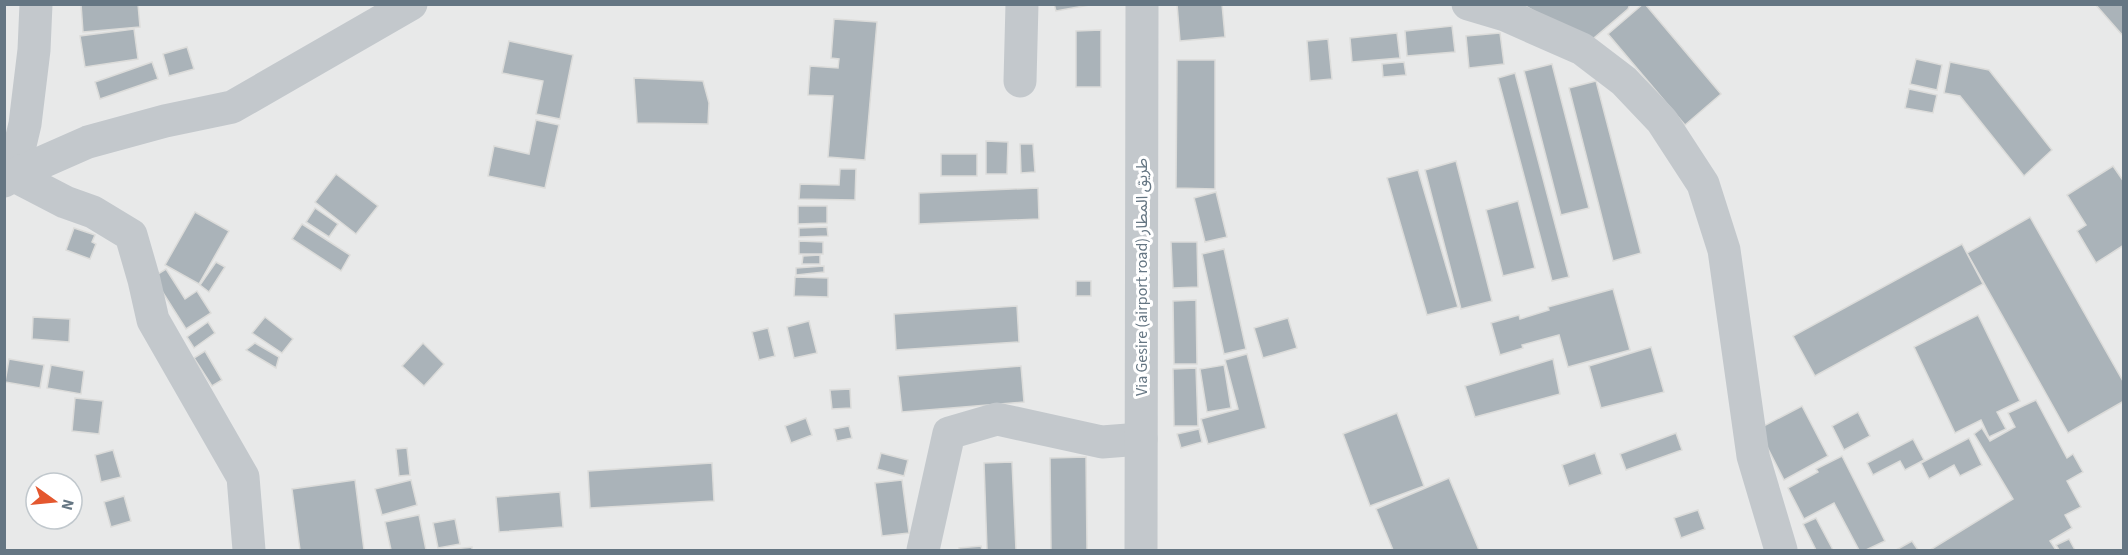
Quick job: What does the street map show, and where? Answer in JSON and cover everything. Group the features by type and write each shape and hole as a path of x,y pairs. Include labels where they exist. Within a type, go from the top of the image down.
{"street":[{"path":"9,178 25,124 36,4"},
{"path":"9,178 88,142 165,121 232,107 411,4"},
{"path":"1020,81 1022,4"},
{"name":"Via Gesire (airport road) طريق المطار","path":"1141,550 1142,4"},
{"path":"1468,4 1505,15 1582,49 1624,81 1662,121 1703,184 1724,250 1753,456 1781,550"},
{"path":"9,178 93,212 131,235 153,320 243,477 249,550"},
{"path":"923,550 949,433 997,419 1102,442 1141,439"}],"shaded area":[{"path":"4,5 2123,5 2123,550 5,550"}],"building":[{"path":"81,4 138,4 140,27 83,32"},
{"path":"1054,4 1089,4 1089,5 1056,11"},
{"path":"1177,4 1222,4 1225,37 1180,41"},
{"path":"1522,4 1630,4 1628,9 1588,43"},
{"path":"1643,4 1721,94 1685,125 1608,34"},
{"path":"2095,4 2124,4 2124,37"},
{"path":"834,19 877,22 865,160 828,157 833,96 808,95 810,66 838,68 839,59 831,58"},
{"path":"1452,26 1455,52 1407,56 1405,31"},
{"path":"134,29 138,59 85,67 80,36"},
{"path":"1101,30 1101,87 1076,87 1076,31"},
{"path":"1397,33 1400,58 1352,62 1350,38"},
{"path":"1500,33 1504,64 1469,68 1466,36"},
{"path":"1328,39 1332,79 1310,81 1307,41"},
{"path":"509,41 573,55 560,119 536,114 543,81 502,73"},
{"path":"187,47 194,69 169,76 163,54"},
{"path":"1916,59 1942,65 1937,90 1910,84"},
{"path":"1177,60 1215,60 1215,189 1176,188"},
{"path":"152,62 158,79 100,99 95,82"},
{"path":"1404,62 1406,75 1383,77 1382,64"},
{"path":"1950,62 1989,70 2052,150 2024,176 1960,96 1944,93"},
{"path":"1552,64 1589,208 1561,215 1524,71"},
{"path":"1515,73 1569,277 1552,281 1498,78"},
{"path":"634,78 703,81 709,103 708,124 637,123"},
{"path":"1596,81 1641,253 1613,261 1569,88"},
{"path":"1909,89 1937,95 1933,113 1905,108"},
{"path":"536,120 559,125 545,188 488,176 494,146 529,154"},
{"path":"986,141 1008,142 1007,174 986,174"},
{"path":"1020,144 1033,144 1035,172 1021,173"},
{"path":"941,154 977,154 977,176 941,176"},
{"path":"1456,161 1492,301 1461,309 1425,170"},
{"path":"2113,166 2124,182 2124,245 2096,263 2077,231 2086,225 2067,195"},
{"path":"840,169 856,169 855,200 799,199 800,184 839,185"},
{"path":"1418,170 1458,307 1427,315 1387,178"},
{"path":"336,174 378,206 356,234 315,202"},
{"path":"1038,188 1039,219 919,224 919,193"},
{"path":"1216,192 1227,237 1205,242 1194,198"},
{"path":"1518,201 1535,268 1503,276 1486,210"},
{"path":"798,206 827,206 827,223 798,224"},
{"path":"315,208 338,224 329,237 306,222"},
{"path":"195,212 229,231 199,284 165,265"},
{"path":"2030,217 2124,383 2124,401 2068,433 1967,253"},
{"path":"302,224 350,255 341,271 292,239"},
{"path":"827,227 828,236 799,237 799,228"},
{"path":"74,228 95,235 92,242 96,244 90,259 66,250"},
{"path":"799,241 823,242 823,254 799,254"},
{"path":"1171,242 1197,242 1198,287 1173,288"},
{"path":"1962,244 1983,284 1815,376 1793,336"},
{"path":"1224,249 1246,349 1224,354 1202,254"},
{"path":"820,255 820,264 802,264 803,256"},
{"path":"216,262 225,267 209,292 200,285"},
{"path":"824,266 824,272 796,275 796,268"},
{"path":"166,269 185,299 197,291 211,313 186,329 153,277"},
{"path":"795,277 828,278 828,297 794,296"},
{"path":"1076,281 1091,281 1091,296 1076,296"},
{"path":"1613,289 1630,350 1568,367 1559,335 1522,345 1523,348 1500,355 1491,323 1519,315 1520,319 1549,310 1548,307"},
{"path":"1196,300 1197,364 1174,364 1173,301"},
{"path":"1017,306 1019,342 896,350 894,314"},
{"path":"1978,315 2020,401 1997,412 2006,429 1989,437 1981,420 1955,433 1914,347"},
{"path":"33,317 70,319 69,342 32,339"},
{"path":"265,317 293,339 282,353 252,333"},
{"path":"1288,318 1297,348 1263,358 1254,328"},
{"path":"809,321 817,353 794,358 787,327"},
{"path":"208,322 215,333 194,348 187,337"},
{"path":"768,328 775,356 759,360 752,332"},
{"path":"255,343 279,357 276,368 246,350"},
{"path":"423,343 444,364 424,386 402,366"},
{"path":"1651,347 1664,392 1601,408 1589,366"},
{"path":"205,351 222,380 212,386 194,358"},
{"path":"1247,354 1266,428 1208,444 1201,419 1238,409 1225,360"},
{"path":"9,359 44,365 40,388 5,382"},
{"path":"1553,359 1560,394 1475,417 1465,386"},
{"path":"51,365 84,371 81,394 47,388"},
{"path":"1224,365 1231,408 1207,412 1200,369"},
{"path":"1021,366 1024,402 902,412 898,376"},
{"path":"1196,368 1198,426 1174,426 1173,369"},
{"path":"850,389 851,408 832,409 830,390"},
{"path":"75,398 103,401 99,434 72,431"},
{"path":"2036,400 2067,458 2073,454 2083,472 2067,481 2081,507 2065,515 2072,528 2050,541 2056,550 1930,550 2013,499 1974,434 1982,428 1990,441 2015,427 2008,413"},
{"path":"1802,406 1828,456 1784,480 1758,429"},
{"path":"1858,412 1870,436 1844,450 1832,426"},
{"path":"1397,413 1424,486 1370,506 1343,434"},
{"path":"806,418 812,435 791,443 785,426"},
{"path":"849,426 852,438 837,441 834,429"},
{"path":"1199,429 1202,442 1181,448 1177,434"},
{"path":"1676,433 1682,450 1626,470 1620,454"},
{"path":"1969,438 1982,465 1960,476 1954,465 1929,479 1921,463"},
{"path":"1913,439 1924,460 1905,470 1900,461 1873,475 1867,463"},
{"path":"407,448 410,475 399,476 396,449"},
{"path":"113,450 121,477 101,482 95,455"},
{"path":"881,453 908,460 904,476 877,469"},
{"path":"1595,453 1602,474 1569,486 1562,465"},
{"path":"1842,456 1885,541 1866,550 1859,550 1834,503 1804,519 1788,488 1818,472 1816,469"},
{"path":"1086,457 1087,550 1051,550 1050,458"},
{"path":"1012,462 1016,550 987,550 984,463"},
{"path":"712,463 714,501 590,508 588,471"},
{"path":"1449,478 1479,550 1393,550 1376,509"},
{"path":"355,480 364,550 300,550 292,489"},
{"path":"411,480 417,505 382,515 375,489"},
{"path":"902,480 909,533 882,536 875,483"},
{"path":"560,492 563,527 499,532 496,497"},
{"path":"124,496 131,521 111,527 104,502"},
{"path":"1698,510 1705,529 1681,538 1674,518"},
{"path":"419,515 426,550 391,550 385,522"},
{"path":"1816,518 1833,550 1816,550 1803,524"},
{"path":"455,519 460,544 438,548 433,523"},
{"path":"2069,539 2075,550 2059,550 2056,545"},
{"path":"1912,541 1918,550 1896,550"},
{"path":"981,546 982,550 959,550 959,548"},
{"path":"472,547 472,550 445,550"}]}
